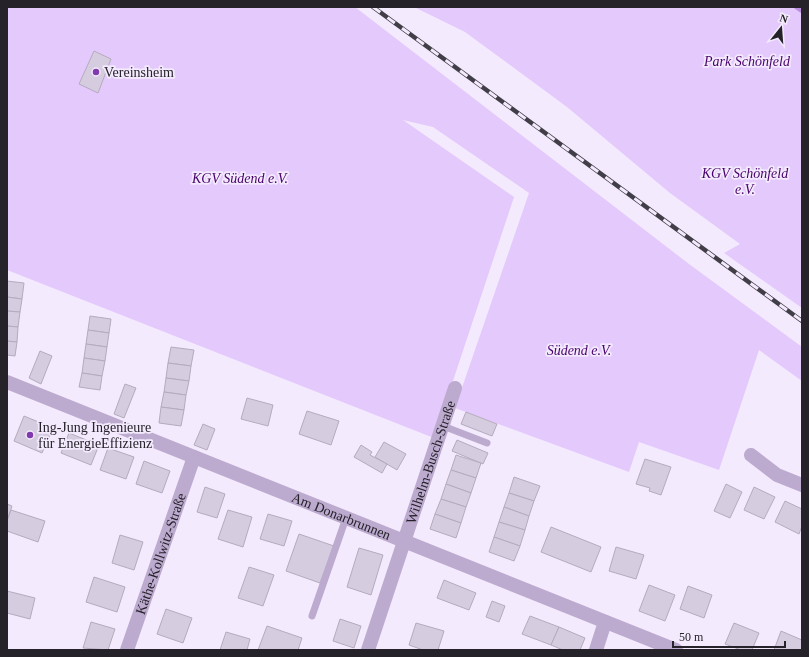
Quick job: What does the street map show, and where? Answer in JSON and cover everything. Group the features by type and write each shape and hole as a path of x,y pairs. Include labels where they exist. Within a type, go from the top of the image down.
{"street":[{"name":"Am Donarbrunnen","path":"7,382 676,650"},
{"name":"Wilhelm-Busch-Straße","path":"368,650 455,388"},
{"path":"751,455 777,475 802,486"},
{"name":"Käthe-Kollwitz-Straße","path":"127,650 194,457"},
{"path":"596,650 605,622"}],"lane":[{"path":"443,426 487,443"},
{"path":"312,616 346,518"}],"green space":[{"name":"KGV Südend e.V.","path":"7,7 355,7 689,264 802,347 802,381 759,350 719,470 639,442 629,472 455,408 529,193 433,127 403,120 514,197 434,438 7,270"},
{"name":"KGV Schönfeld e.V.","path":"414,7 802,7 802,308 724,253 740,244 670,193 567,107 465,32"}],"building":[{"name":"Vereinsheim","path":"94,51 111,59 98,93 79,84"},
{"path":"7,281 24,283 22,299 7,297"},
{"path":"7,297 22,299 20,312 7,311"},
{"path":"7,311 20,312 18,327 7,326"},
{"path":"90,316 111,319 109,333 88,330"},
{"path":"7,326 18,327 17,342 7,341"},
{"path":"88,330 109,333 107,347 86,344"},
{"path":"7,341 17,342 15,356 7,355"},
{"path":"86,344 107,347 105,361 84,358"},
{"path":"171,347 194,350 191,366 168,363"},
{"path":"40,351 52,356 41,384 29,378"},
{"path":"84,358 105,361 102,376 82,373"},
{"path":"168,363 191,366 189,381 166,378"},
{"path":"82,373 102,376 100,390 79,387"},
{"path":"166,378 189,381 186,395 164,392"},
{"path":"125,384 136,388 124,418 114,414"},
{"path":"164,392 186,395 184,410 161,407"},
{"path":"247,398 273,405 268,426 241,419"},
{"path":"161,407 184,410 181,426 159,423"},
{"path":"307,411 339,421 331,445 299,434"},
{"path":"466,412 497,424 492,436 461,424"},
{"path":"24,416 53,428 42,453 14,441"},
{"path":"203,424 215,429 207,450 194,445"},
{"path":"69,433 99,445 91,465 61,453"},
{"path":"457,440 488,453 483,464 452,451"},
{"path":"384,442 406,454 397,470 375,457"},
{"path":"361,445 372,452 370,455 387,464 382,473 354,457"},
{"path":"108,448 134,457 126,479 100,470"},
{"path":"456,455 481,463 476,478 451,470"},
{"path":"645,459 671,467 661,495 649,491 650,488 636,484"},
{"path":"144,461 170,471 162,493 136,484"},
{"path":"451,470 476,478 471,493 446,484"},
{"path":"514,477 540,486 534,501 509,493"},
{"path":"446,484 471,493 466,507 441,499"},
{"path":"726,484 742,492 730,518 714,511"},
{"path":"205,487 225,494 217,518 197,512"},
{"path":"754,487 775,497 764,519 744,510"},
{"path":"509,493 534,501 529,516 504,507"},
{"path":"441,499 466,507 461,523 435,514"},
{"path":"785,501 802,509 802,526 799,534 775,522"},
{"path":"7,504 12,506 7,521"},
{"path":"504,507 529,516 525,530 499,522"},
{"path":"11,510 45,521 38,542 7,531 7,521"},
{"path":"228,510 252,517 243,547 218,539"},
{"path":"268,514 292,521 284,546 260,539"},
{"path":"435,514 461,523 456,538 430,529"},
{"path":"499,522 525,530 520,546 494,537"},
{"path":"551,527 601,547 591,572 541,552"},
{"path":"299,534 334,546 320,583 286,571"},
{"path":"120,535 143,542 134,570 112,563"},
{"path":"494,537 520,546 514,561 489,552"},
{"path":"616,547 644,555 636,579 609,571"},
{"path":"359,548 383,555 371,595 347,587"},
{"path":"249,567 274,575 263,606 238,598"},
{"path":"94,577 125,587 117,612 86,602"},
{"path":"444,580 476,593 469,610 437,598"},
{"path":"649,585 675,595 665,621 639,611"},
{"path":"688,586 712,595 704,618 680,609"},
{"path":"7,591 35,598 30,619 7,613"},
{"path":"492,601 505,606 499,622 486,617"},
{"path":"166,609 192,618 183,643 157,634"},
{"path":"530,616 559,627 551,645 522,634"},
{"path":"340,619 361,626 354,648 333,641"},
{"path":"91,622 115,629 108,650 83,648"},
{"path":"416,623 444,631 438,650 423,650 409,645"},
{"path":"734,623 759,633 752,650 741,650 725,644"},
{"path":"267,626 302,638 298,650 258,650"},
{"path":"559,627 585,638 580,650 563,650 551,645"},
{"path":"781,631 802,640 802,650 774,650"},
{"path":"226,632 250,639 247,650 220,650"}],"waterway":[{"path":"796,7 802,11"}],"railway":[{"path":"373,7 802,321"}],"place":[{"name":"Vereinsheim","path":"96,72"},
{"name":"Ing-Jung Ingenieure für EnergieEffizienz","path":"30,435"}],"park label":[{"name":"Park Schönfeld","path":"747,61"},
{"name":"Südend e.V.","path":"579,350"}]}
